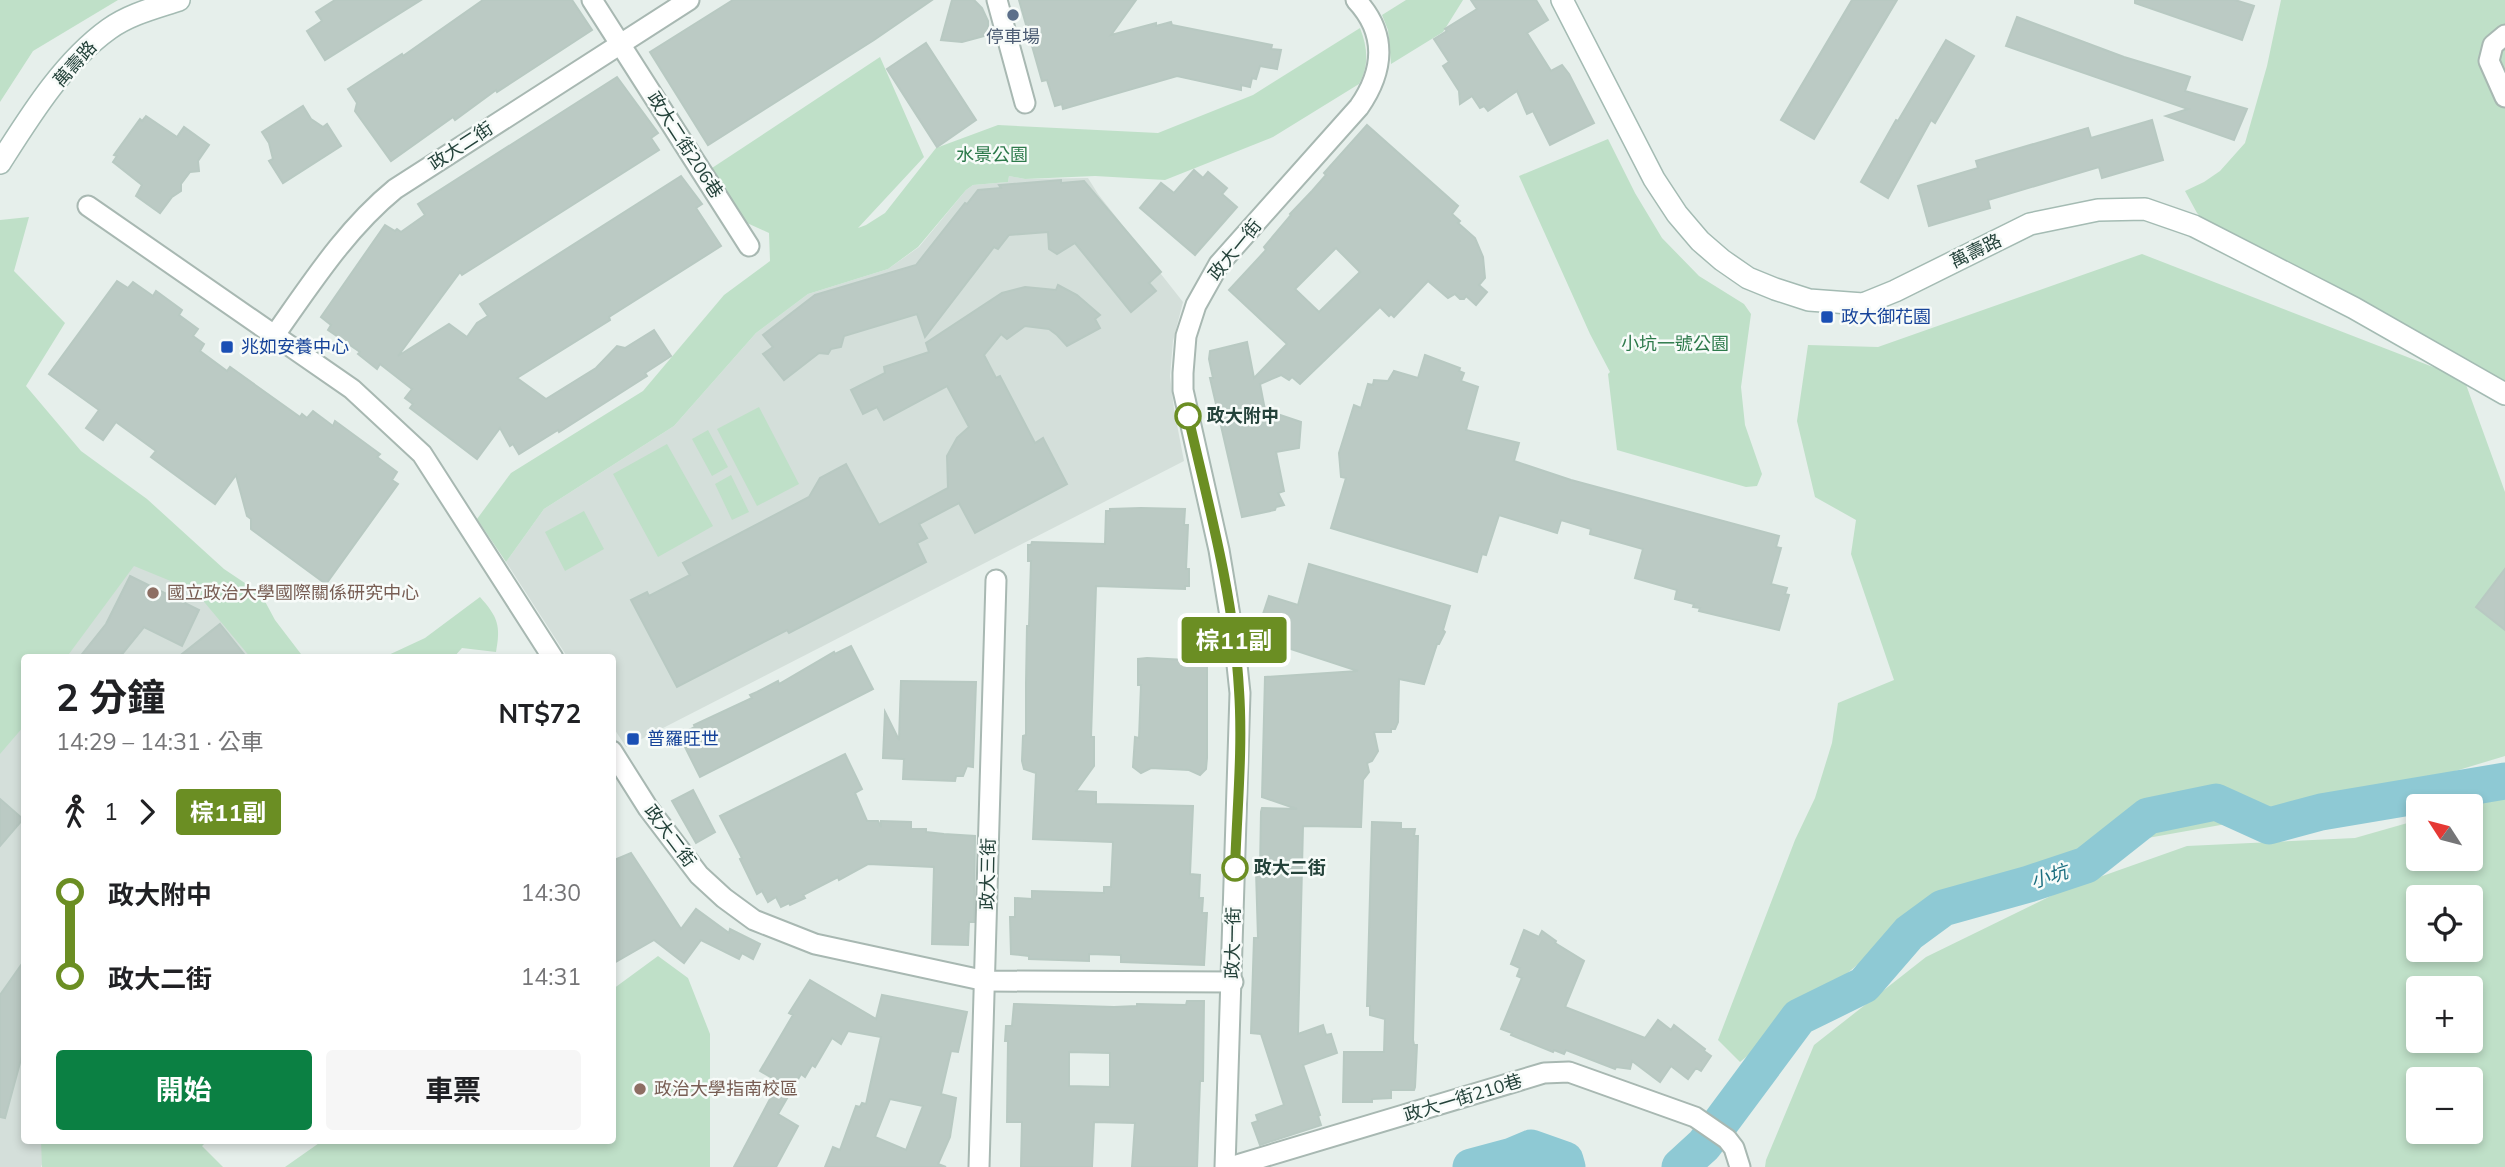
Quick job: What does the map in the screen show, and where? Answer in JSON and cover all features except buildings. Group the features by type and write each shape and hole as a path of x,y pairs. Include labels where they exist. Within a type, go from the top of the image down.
{"street":[{"name":"萬壽路","path":"0,163 63,74 86,49 110,28 128,18 179,0"},
{"name":"政大二街206巷","path":"592,0 749,246"},
{"name":"政大二街","path":"274,336 342,242 379,202 409,179 689,0"},
{"path":"997,0 1025,103"},
{"name":"政大一街","path":"1228,1167 1240,693 1219,550 1184,390 1184,353 1196,305 1219,264 1359,107 1372,88 1379,64 1376,34 1370,19 1356,0"},
{"name":"萬壽路","path":"1562,0 1654,179 1677,214 1700,241 1748,278 1809,300 1863,303 1895,291 2030,224 2098,210 2145,209 2194,226 2354,308 2505,394"},
{"path":"2505,35 2493,44 2489,61 2505,97"},
{"path":"88,206 352,389 422,454 550,654"},
{"name":"政大三街","path":"979,1167 996,580"},
{"name":"政大二街","path":"616,757 648,808 699,875 754,920 815,944 986,981 1233,982"},
{"name":"政大一街210巷","path":"1228,1167 1544,1073 1569,1072 1695,1117 1727,1139 1734,1148 1740,1167"}],"shaded area":[{"name":"政大附中","path":"1009,176 1025,179 1088,178 1183,302 1173,341 1170,376 1184,461 626,747 616,732 616,654 565,654 506,562 544,509 674,426 756,333 808,294 888,269 919,247 973,185 1008,182"},
{"name":"國立政治大學國際關係研究中心","path":"145,529 269,654 52,654"},
{"path":"21,696 21,1144 49,1144 41,1167 0,1167 0,725"}],"green space":[{"path":"0,0 118,0 33,51 0,102"},
{"path":"1406,0 1463,0 1443,32 1391,64 1388,30 1382,15"},
{"path":"2281,0 2505,0 2505,381 2206,223 2197,213 2185,191 2220,171 2245,143 2267,66"},
{"name":"水景公園","path":"1360,28 1366,57 1359,84 1273,137 1165,180 1095,176 1025,179 1009,176 1008,182 973,185 918,247 888,269 808,294 756,333 674,426 544,509 506,562 477,519 511,473 643,391 724,295 770,261 769,233 747,223 712,168 880,57 924,157 858,228 885,213 936,148 998,125 1158,133 1253,95"},
{"name":"小坑一號公園","path":"1608,139 1635,193 1662,238 1699,276 1744,304 1751,314 1741,387 1745,425 1762,474 1757,486 1746,487 1617,450 1608,374 1610,372 1590,334 1519,176"},
{"path":"29,217 14,271 65,323 26,386 81,451 147,499 224,569 261,594 275,620 301,654 248,654 195,591 134,566 69,654 21,654 21,730 0,754 0,220"},
{"path":"2142,254 2464,379 2505,492 2505,756 2356,801 2097,847 1926,908 1740,1062 1718,1040 1795,840 1815,798 1832,743 1838,703 1894,680 1851,554 1856,520 1815,497 1797,421 1808,345 1878,347"},
{"path":"759,407 799,484 757,506 717,429"},
{"path":"708,430 728,467 712,476 692,439"},
{"path":"667,444 713,526 658,557 613,474"},
{"path":"731,475 749,512 732,520 715,484"},
{"path":"584,511 604,549 565,571 545,532"},
{"path":"480,597 497,622 496,652 462,648 457,654 391,654 425,638"},
{"path":"2505,788 2505,1167 1765,1167 1814,1045 1926,957 2063,890 2187,846 2355,838 2406,823 2406,872 2483,872 2483,796"},
{"path":"658,956 688,978 710,1034 710,1167 285,1167 318,1144 616,1144 616,987"},
{"path":"41,1144 204,1144 202,1146 223,1167 42,1167"}],"waterway":[{"name":"小坑","path":"1680,1167 1704,1145 1799,1017 1864,985 1909,933 1943,908 2086,865 2148,816 2216,802 2269,826 2321,812 2505,781"},
{"name":"小坑","path":"1471,1167 1531,1148 1565,1160 1567,1167"}],"bus line":[{"name":"棕11副","path":"1188,416 1219,550 1240,693 1235,868"}],"place":[{"name":"停車場","path":"1013,15"},
{"name":"政大御花園","path":"1827,317"},
{"name":"兆如安養中心","path":"227,347"},
{"name":"政大附中","path":"1188,416"},
{"name":"國立政治大學國際關係研究中心","path":"153,593"},
{"name":"普羅旺世","path":"633,739"},
{"name":"政大二街","path":"1235,868"},
{"name":"政治大學指南校區","path":"640,1089"}]}
